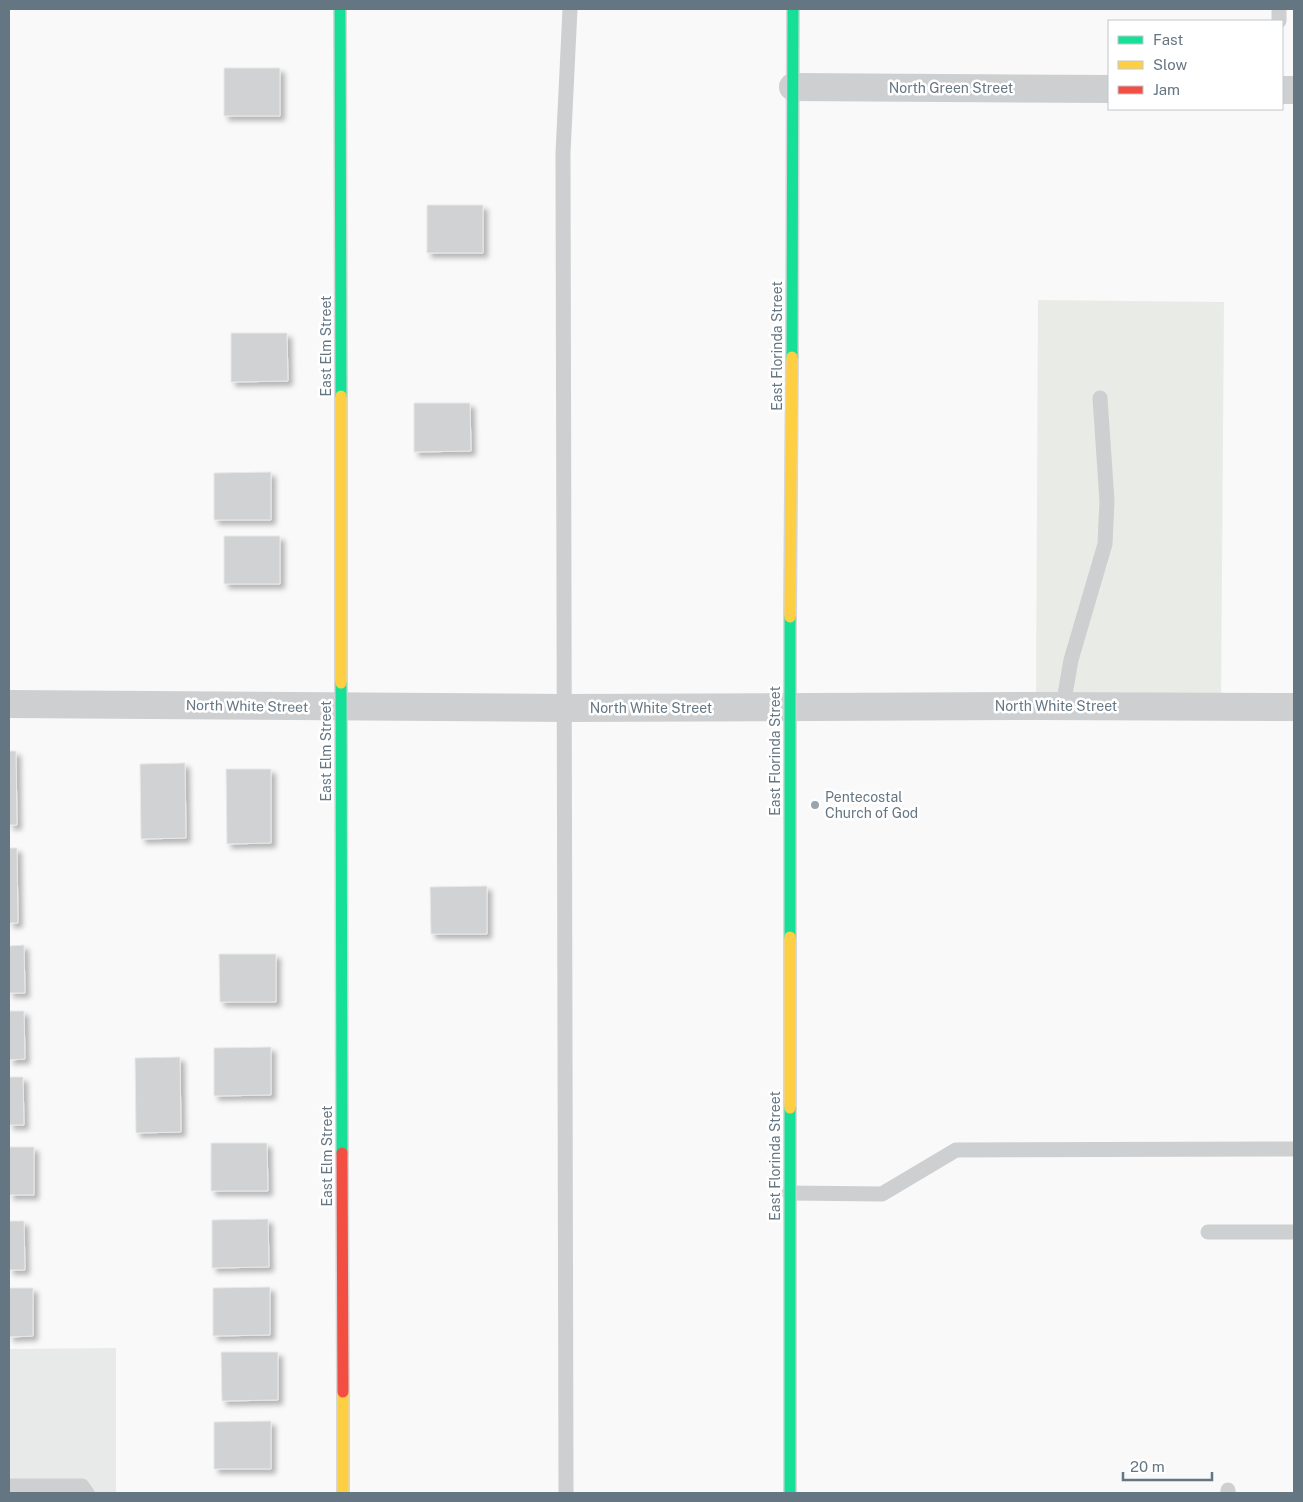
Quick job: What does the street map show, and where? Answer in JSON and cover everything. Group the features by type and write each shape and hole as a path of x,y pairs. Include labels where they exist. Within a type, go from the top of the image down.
{"street":[{"name":"East Elm Street","path":"340,9 343,1493"},
{"name":"East Florinda Street","path":"790,1493 790,708 794,9"},
{"name":"North Green Street","path":"793,87 1108,89"},
{"name":"North White Street","path":"9,704 565,708 1294,707"}],"lane":[{"path":"566,1493 562,153 570,9"},
{"path":"1063,706 1071,660 1106,544 1107,501 1100,398"},
{"path":"790,1193 882,1194 956,1150 1294,1149"},
{"path":"1208,1232 1294,1232"},
{"path":"9,1486 82,1486 87,1493"}],"shaded area":[{"path":"1038,300 1224,302 1221,707 1036,706"},
{"path":"116,1348 116,1493 9,1493 9,1349"}],"building":[{"path":"224,68 280,68 280,116 224,116"},
{"path":"427,205 483,205 483,253 427,253"},
{"path":"231,333 287,333 288,381 231,382"},
{"path":"414,403 470,403 471,451 414,452"},
{"path":"271,472 271,520 214,520 214,473"},
{"path":"224,536 280,536 280,584 224,584"},
{"path":"9,751 16,751 17,825 9,825"},
{"path":"185,763 186,838 141,839 140,764"},
{"path":"226,769 271,769 271,843 227,844"},
{"path":"9,848 17,848 18,923 9,923"},
{"path":"487,886 487,934 431,934 430,887"},
{"path":"24,945 25,993 9,993 9,946"},
{"path":"219,954 276,954 276,1002 220,1002"},
{"path":"9,1011 24,1011 25,1059 9,1060"},
{"path":"271,1047 271,1095 214,1096 214,1048"},
{"path":"180,1057 181,1132 136,1133 135,1058"},
{"path":"9,1077 23,1077 24,1125 9,1125"},
{"path":"211,1143 267,1143 268,1191 211,1191"},
{"path":"9,1147 34,1147 34,1195 9,1195"},
{"path":"268,1219 269,1267 212,1268 212,1220"},
{"path":"9,1221 24,1221 25,1270 9,1270"},
{"path":"270,1287 270,1335 213,1336 213,1288"},
{"path":"9,1288 33,1288 33,1336 9,1337"},
{"path":"221,1352 278,1352 278,1400 222,1401"},
{"path":"271,1421 271,1469 214,1469 214,1422"}],"traffic: fast":[{"path":"340,9 341,396"},
{"path":"792,357 793,9"},
{"path":"790,617 790,937"},
{"path":"341,683 342,1153"},
{"path":"790,1108 790,1493"}],"traffic: slow":[{"path":"790,617 792,357"},
{"path":"341,396 341,683"},
{"path":"790,937 790,1108"},
{"path":"343,1392 343,1493"}],"traffic: jam":[{"path":"342,1153 343,1392"}],"place":[{"name":"Pentecostal Church of God","path":"815,805"}]}
